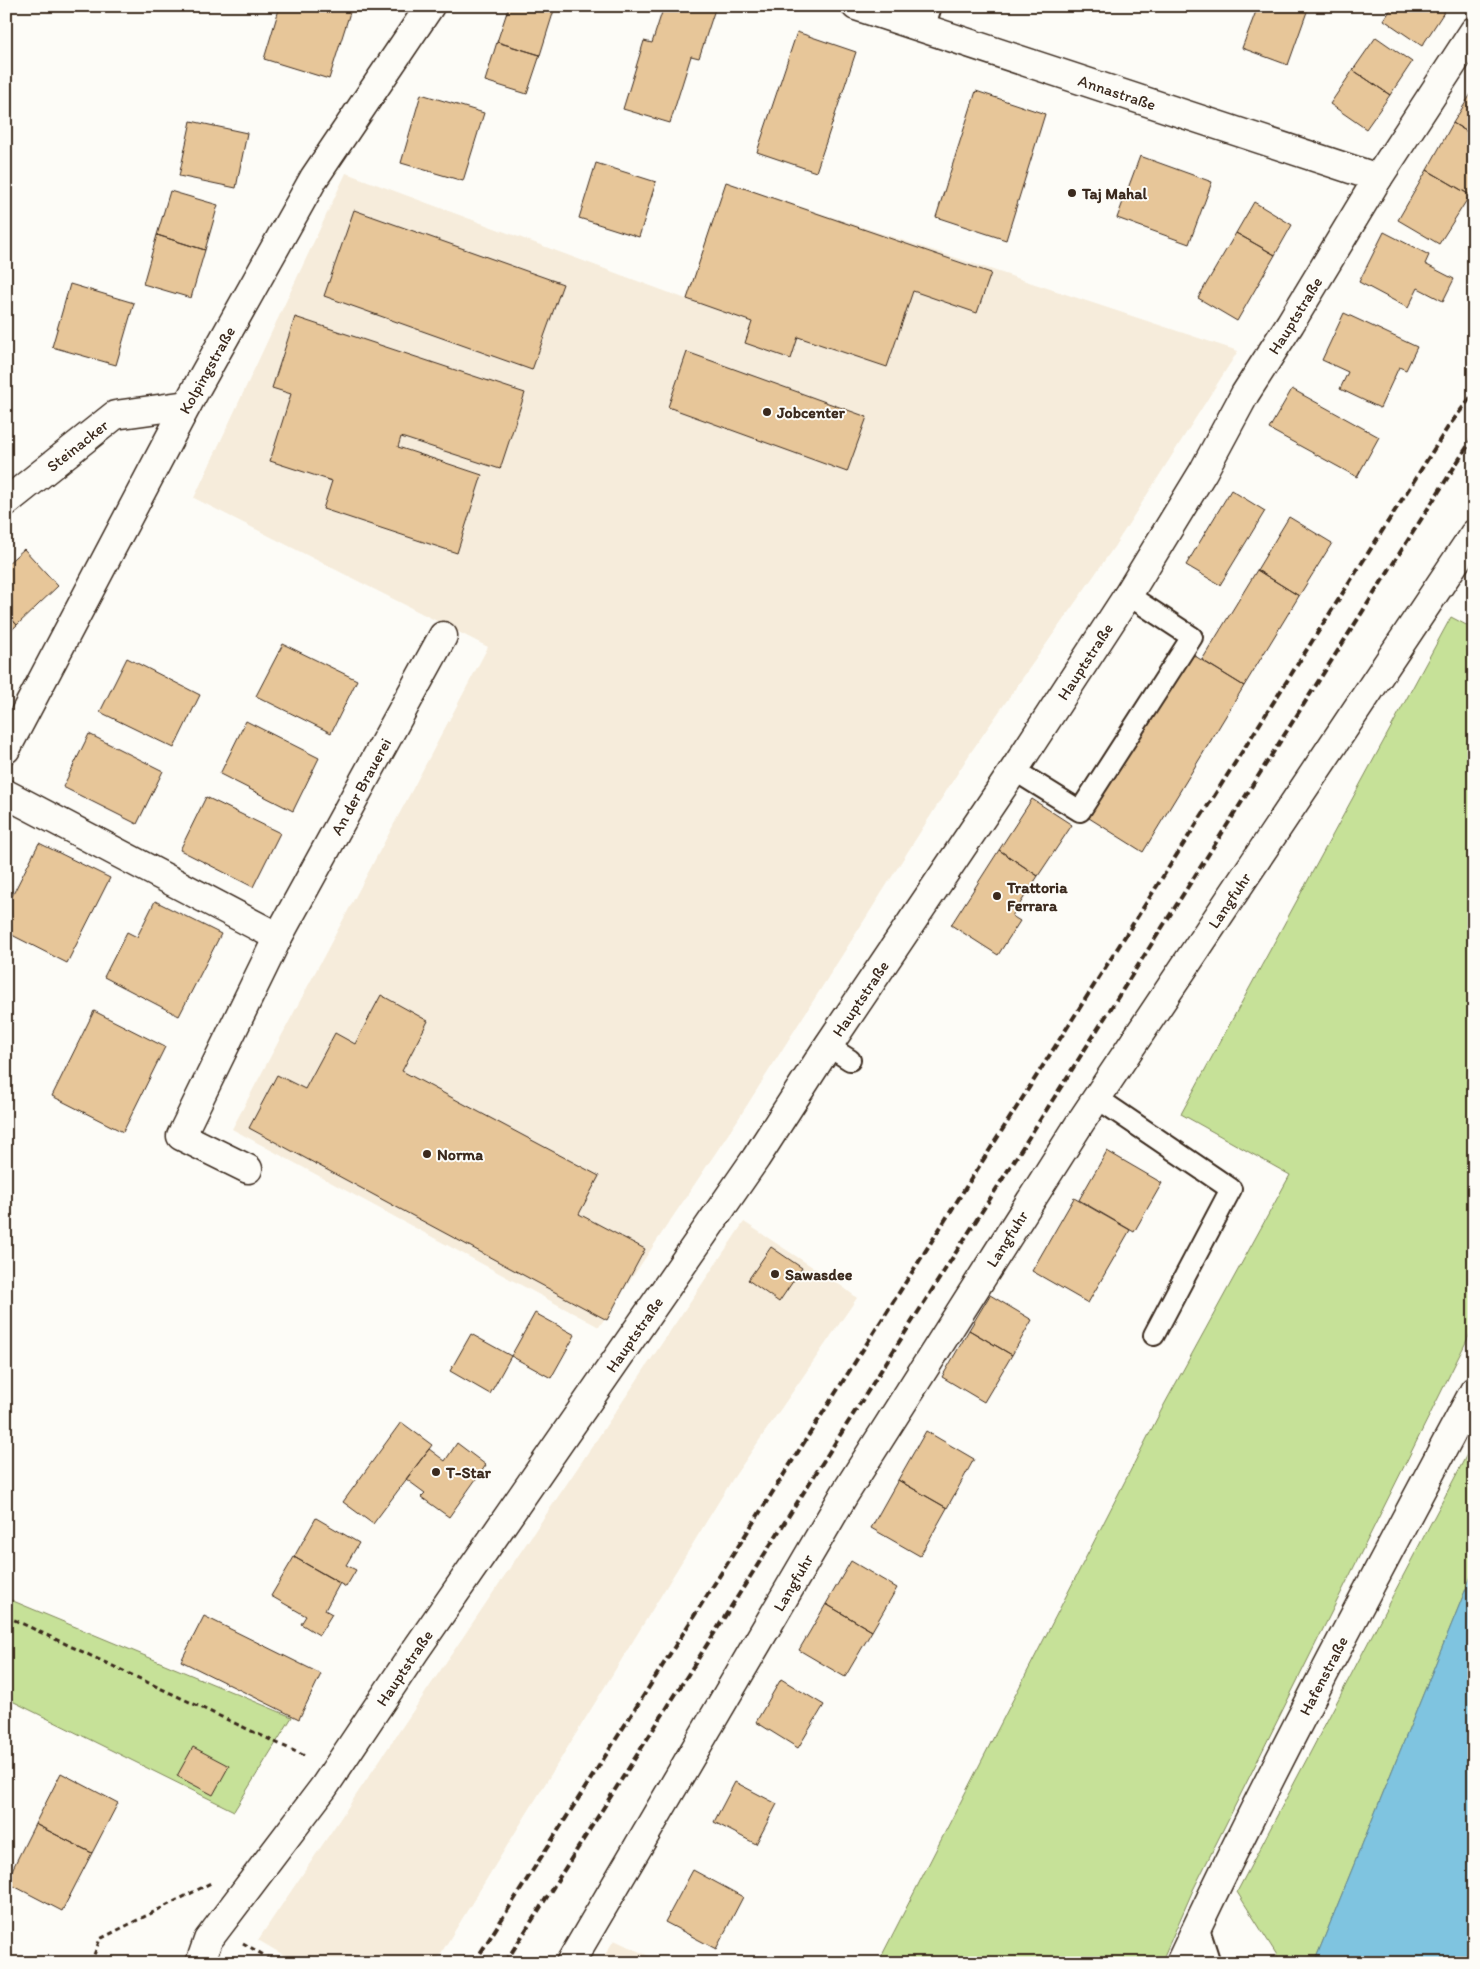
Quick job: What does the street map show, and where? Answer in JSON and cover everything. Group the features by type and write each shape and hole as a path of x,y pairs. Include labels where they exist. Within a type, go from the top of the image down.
{"street":[{"name":"Kolpingstraße","path":"6,749 187,405 314,178 430,6"},
{"name":"Annastraße","path":"856,6 927,18 1378,178"},
{"name":"Hauptstraße","path":"180,1963 204,1952 244,1893 335,1770 415,1651 756,1158 839,1053 1014,770 1128,595 1202,472 1245,394 1290,324 1378,178 1474,31"},
{"name":"Steinacker","path":"6,502 115,415 187,405"},
{"name":"Langfuhr","path":"570,1963 844,1495 1097,1098 1474,534"},
{"name":"An der Brauerei","path":"248,1169 181,1136 278,938 442,636"},
{"path":"6,794 278,938"},
{"name":"Hafenstraße","path":"1180,1963 1225,1867 1332,1658 1474,1392"}],"lane":[{"path":"1014,770 1080,811 1192,636 1128,595"},
{"path":"1097,1098 1231,1189 1154,1335"},
{"path":"1198,1926 1210,1963"}],"path":[{"path":"6,1616 335,1770"},
{"path":"91,1963 100,1939 216,1881 228,1882 244,1893"},
{"path":"250,1947 277,1963"}],"shaded area":[{"path":"346,173 686,299 726,182 1238,351 1114,547 971,752 737,1121 599,1327 232,1129 488,647 194,498"},
{"path":"744,1222 857,1298 732,1480 435,1963 297,1963 258,1940"},
{"path":"614,1940 664,1963 600,1963"}],"green space":[{"path":"1451,617 1474,629 1474,1326 1193,1890 1161,1963 878,1963 1164,1405 1290,1175 1181,1114"},
{"path":"1474,1441 1474,1569 1314,1963 1282,1963 1237,1892"},
{"path":"6,1598 292,1717 234,1811 6,1698"}],"water":[{"path":"1474,1569 1474,1963 1314,1963"}],"building":[{"path":"280,6 352,6 329,79 264,59"},
{"path":"509,6 555,7 540,55 497,42"},
{"path":"664,6 716,6 699,58 691,56 670,123 623,109 644,41 652,43"},
{"path":"1258,6 1309,6 1288,65 1242,48"},
{"path":"1393,6 1448,6 1422,46 1384,20"},
{"path":"797,32 856,52 816,172 757,152"},
{"path":"1376,37 1412,62 1390,95 1353,70"},
{"path":"497,42 540,55 527,94 485,81"},
{"path":"1353,70 1390,95 1366,129 1330,104"},
{"path":"976,91 1045,114 1006,240 936,217"},
{"path":"421,94 484,113 463,181 401,163"},
{"path":"1471,94 1474,95 1474,136 1453,123"},
{"path":"191,121 247,133 236,188 179,176"},
{"path":"1453,123 1474,136 1474,187 1470,195 1427,170"},
{"path":"1140,156 1212,182 1189,244 1117,218"},
{"path":"596,163 656,182 639,237 579,218"},
{"path":"1427,170 1470,195 1439,244 1398,220"},
{"path":"726,182 991,273 977,313 913,291 887,367 798,337 791,359 745,343 752,322 687,299"},
{"path":"170,191 218,205 205,250 157,235"},
{"path":"1254,202 1292,225 1275,255 1236,233"},
{"path":"354,210 563,284 532,370 324,296"},
{"path":"1384,232 1429,255 1425,264 1454,279 1443,301 1418,288 1408,308 1359,282"},
{"path":"1236,233 1275,255 1237,321 1198,298"},
{"path":"157,235 205,250 191,298 143,284"},
{"path":"70,284 134,303 116,365 52,347"},
{"path":"1344,313 1417,347 1406,370 1399,367 1380,408 1340,389 1348,372 1322,360"},
{"path":"295,317 525,393 500,469 401,437 398,447 482,475 457,553 323,509 332,481 270,461 291,394 272,388"},
{"name":"Jobcenter","path":"687,352 867,417 847,472 668,407"},
{"path":"1292,389 1379,437 1357,477 1269,429"},
{"path":"1231,490 1265,511 1220,585 1186,565"},
{"path":"1289,517 1332,543 1299,596 1257,570"},
{"path":"24,549 58,586 17,625 6,613 6,565"},
{"path":"1257,570 1299,596 1244,686 1202,660"},
{"path":"6,613 17,625 6,635"},
{"path":"283,644 357,680 331,733 256,696"},
{"path":"1190,653 1244,686 1143,852 1089,818"},
{"path":"127,658 200,695 174,748 100,712"},
{"path":"246,721 319,758 293,811 220,774"},
{"path":"89,734 163,771 137,824 63,787"},
{"path":"206,797 280,833 253,887 180,850"},
{"path":"1032,799 1072,825 1038,876 999,850"},
{"path":"39,843 110,878 67,963 6,932 6,908"},
{"name":"Trattoria Ferrara","path":"999,850 1038,876 1012,916 1020,921 998,955 951,925"},
{"path":"155,901 221,934 179,1016 104,977 127,932 137,937"},
{"name":"Norma","path":"381,995 428,1021 402,1071 599,1176 579,1214 645,1249 607,1320 249,1128 277,1075 305,1089 335,1033 355,1044"},
{"path":"94,1011 165,1047 123,1132 52,1096"},
{"path":"1107,1151 1162,1183 1134,1232 1079,1200"},
{"path":"1074,1198 1130,1230 1088,1303 1032,1271"},
{"name":"Sawasdee","path":"771,1247 802,1268 779,1302 748,1280"},
{"path":"990,1295 1032,1320 1012,1355 969,1330"},
{"path":"535,1313 575,1335 551,1378 511,1356"},
{"path":"969,1330 1012,1355 984,1402 942,1377"},
{"path":"471,1334 511,1356 490,1394 450,1371"},
{"path":"401,1422 432,1445 373,1524 343,1502"},
{"path":"926,1431 974,1459 947,1508 898,1480"},
{"path":"457,1443 486,1465 449,1517 421,1497 425,1493 406,1479 429,1449 445,1461"},
{"path":"898,1480 947,1508 920,1556 871,1528"},
{"path":"316,1518 359,1543 346,1565 356,1570 346,1587 294,1557"},
{"path":"294,1557 340,1583 325,1610 332,1614 319,1635 301,1624 306,1616 271,1596"},
{"path":"851,1561 897,1588 872,1631 826,1604"},
{"path":"826,1604 872,1631 845,1677 799,1650"},
{"path":"204,1616 321,1674 299,1719 181,1661"},
{"path":"781,1679 824,1705 798,1748 756,1722"},
{"path":"193,1747 229,1766 213,1795 177,1776"},
{"path":"61,1773 118,1803 92,1853 35,1824"},
{"path":"735,1782 777,1804 756,1844 714,1822"},
{"path":"35,1824 92,1853 62,1911 6,1882"},
{"path":"693,1870 743,1897 716,1949 665,1922"}],"railway":[{"path":"474,1963 1448,427 1474,393"},
{"path":"505,1963 1474,436"}],"place":[{"name":"Taj Mahal","path":"1072,193"},
{"name":"Jobcenter","path":"767,412"},
{"name":"Trattoria Ferrara","path":"997,896"},
{"name":"Norma","path":"427,1154"},
{"name":"Sawasdee","path":"775,1274"},
{"name":"T-Star","path":"436,1472"}]}
